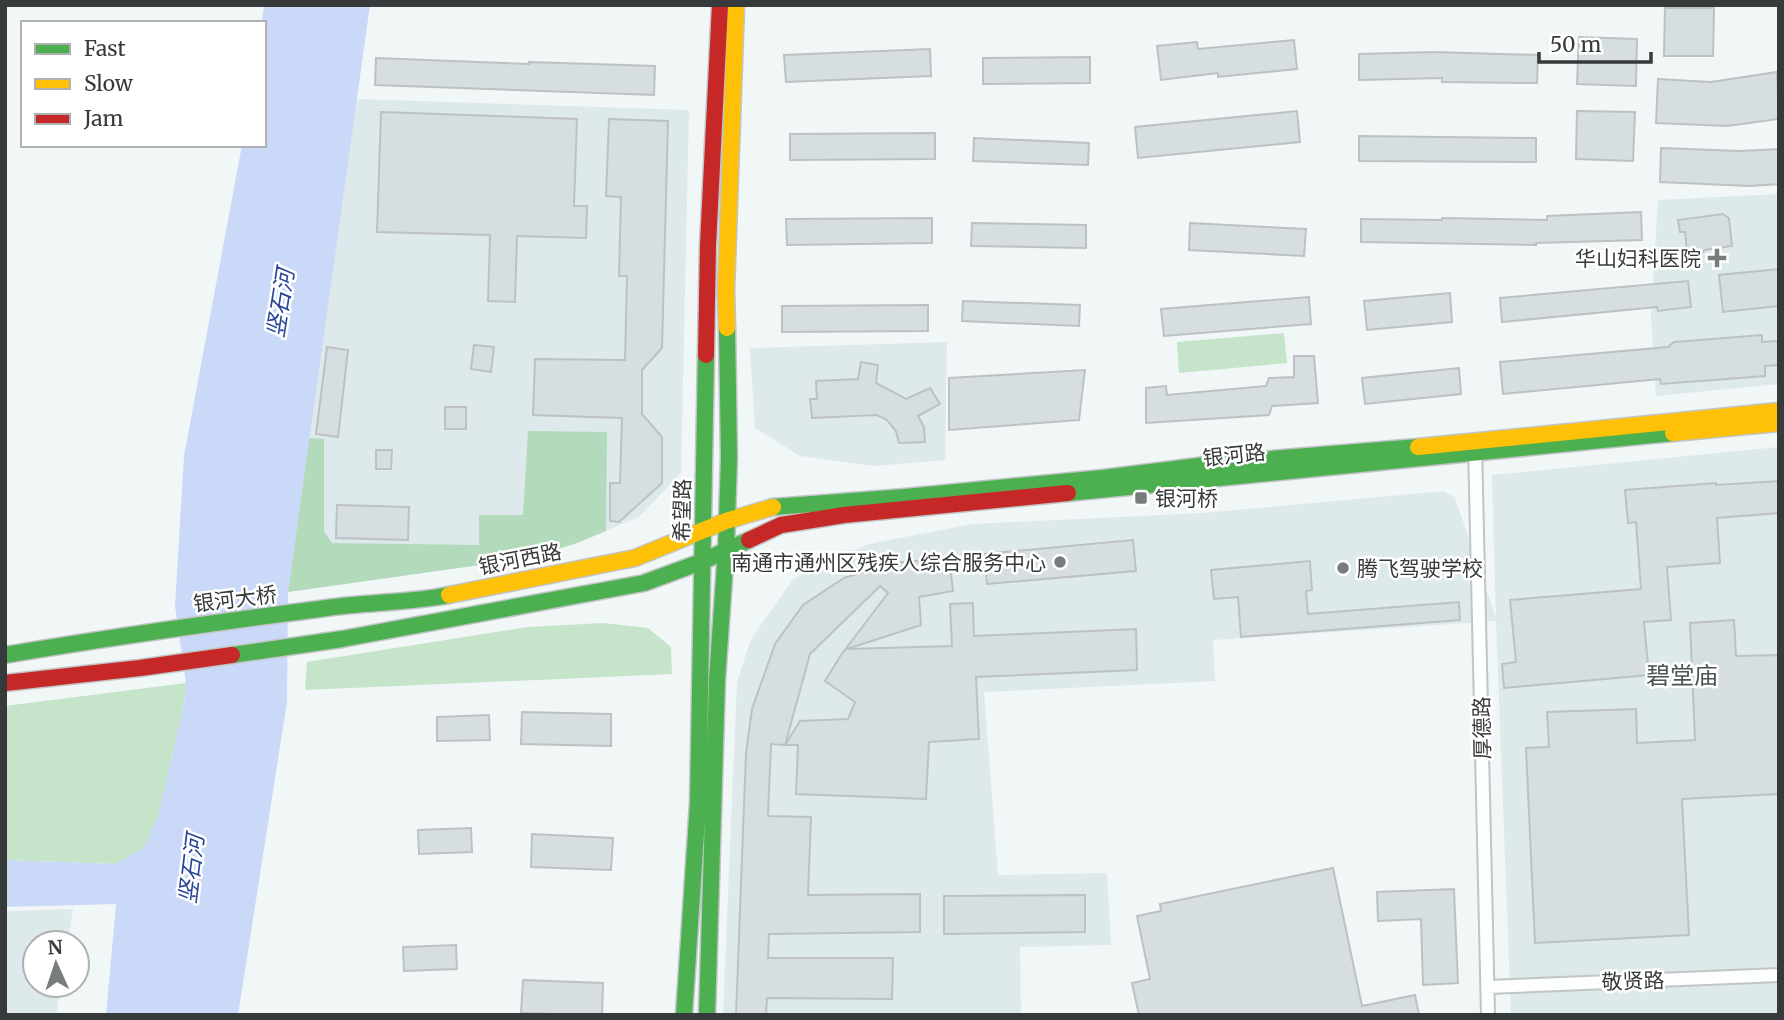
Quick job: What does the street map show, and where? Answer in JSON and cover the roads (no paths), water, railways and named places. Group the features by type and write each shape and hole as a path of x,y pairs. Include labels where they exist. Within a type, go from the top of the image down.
{"main road":[{"name":"希望路","path":"684,1015 698,803 708,245 720,5"},
{"path":"707,1015 717,680 729,458 726,290 736,5"},
{"name":"银河路","path":"701,562 781,525 844,515 1475,447 1779,411"},
{"name":"银河路","path":"704,531 726,521 779,505 905,497 1103,478 1222,463 1475,447 1779,423"},
{"name":"银河西路","path":"339,606 418,601 635,558 704,531"},
{"path":"5,683 140,668 342,639 645,583 701,562"},
{"name":"银河大桥","path":"5,655 135,633 339,606"}],"street":[{"name":"厚德路","path":"1475,447 1488,1015"},
{"name":"敬贤路","path":"1487,986 1779,975"}],"water":[{"name":"竖石河","path":"264,5 370,5 288,592 287,702 238,1015 106,1015 116,904 5,907 5,860 116,864 144,848 159,813 184,704 186,683 175,606 184,456 242,147 266,147 266,21 262,21"}],"place":[{"name":"华山妇科医院","path":"1717,258"},
{"name":"银河桥","path":"1141,498"},
{"name":"南通市通州区残疾人综合服务中心","path":"1060,562"},
{"name":"腾飞驾驶学校","path":"1343,568"}],"district":[{"name":"碧堂庙","path":"1682,675"}]}
